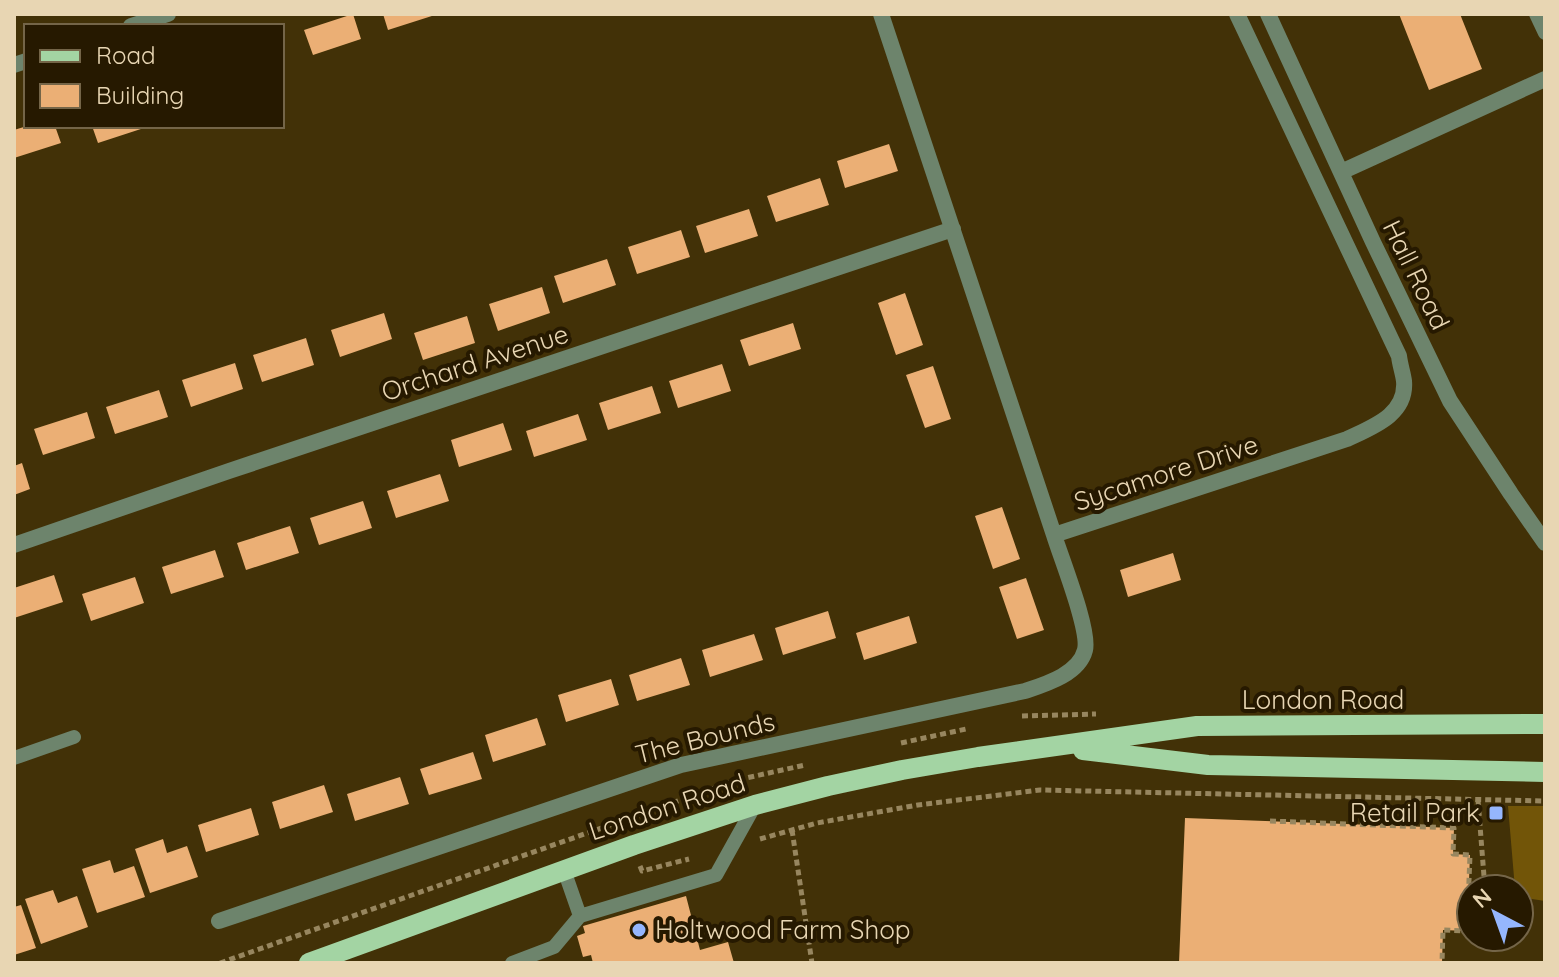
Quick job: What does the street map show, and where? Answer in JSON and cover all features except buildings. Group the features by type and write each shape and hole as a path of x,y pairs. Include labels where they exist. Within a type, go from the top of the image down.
{"main road":[{"name":"London Road","path":"309,963 634,845 755,805 902,770 1197,726 1545,724"},
{"name":"London Road","path":"1055,747 1208,765 1545,772"}],"street":[{"path":"137,24 168,14"},
{"name":"Sycamore Drive","path":"881,14 1054,535 1347,439 1385,420 1401,404 1405,384 1399,356 1237,14"},
{"name":"Hall Road","path":"1268,14 1450,401 1545,543"},
{"path":"1341,172 1545,79"},
{"name":"Orchard Avenue","path":"14,545 953,229"},
{"name":"The Bounds","path":"219,921 681,765 1046,684 1074,668 1085,649 1082,622 1054,535"}],"lane":[{"path":"1536,14 1545,33"},
{"path":"14,758 74,737"},
{"path":"512,963 554,947 580,916 716,875 755,805"},
{"path":"564,870 580,916"}],"path":[{"path":"220,963 737,780"},
{"path":"732,848 817,823 918,805 1040,790 1545,801"},
{"path":"1478,800 1484,873"},
{"path":"1270,821 1454,828 1453,854 1470,855 1467,931 1443,930 1442,963"},
{"path":"792,830 812,963"}],"shaded area":[{"path":"1508,806 1545,806 1545,901 1535,899 1535,873 1514,873"}],"place":[{"name":"Retail Park","path":"1496,813"},
{"name":"Holtwood Farm Shop","path":"639,930"}]}
